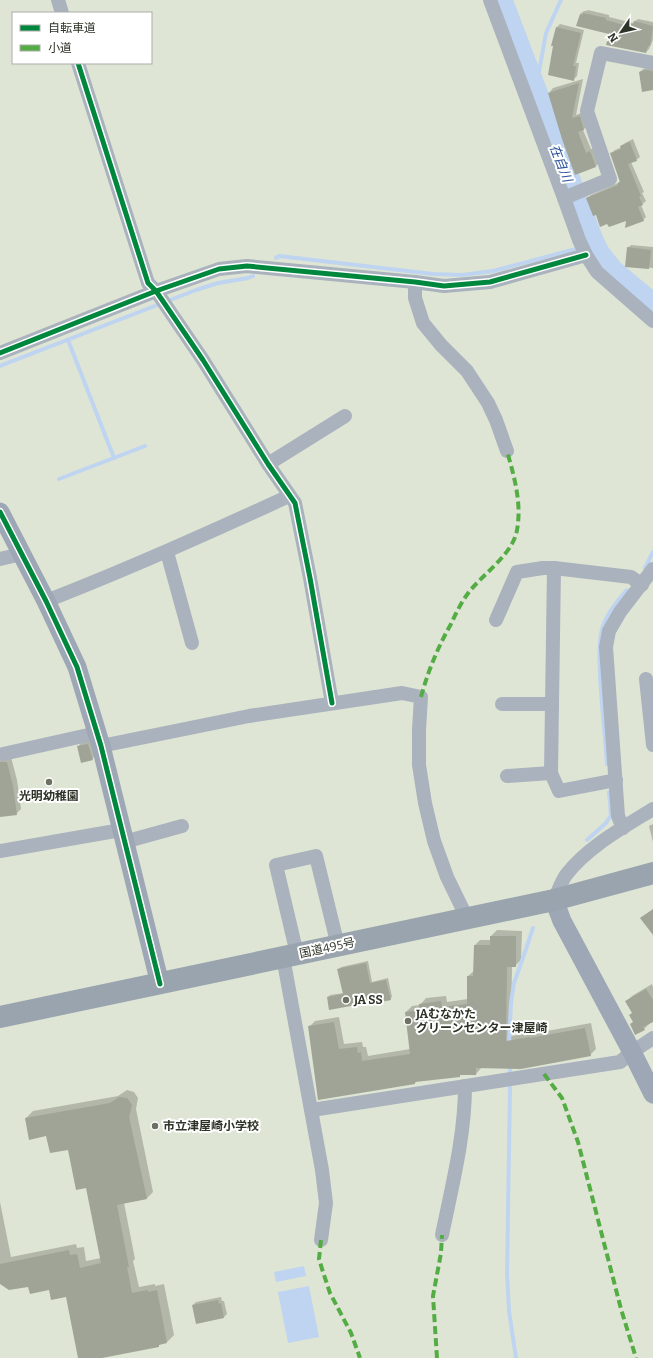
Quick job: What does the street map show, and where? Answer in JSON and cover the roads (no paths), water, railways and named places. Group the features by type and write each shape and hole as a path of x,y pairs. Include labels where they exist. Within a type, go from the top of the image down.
{"highway":[{"name":"国道495号","path":"0,1017 554,900 653,873"}],"street":[{"path":"58,0 62,12"},
{"path":"490,0 579,240 586,255 597,272 653,321"},
{"path":"564,198 610,179 587,111 601,53 653,63"},
{"path":"78,64 148,283 156,291 203,360 268,464 295,503 332,703"},
{"path":"0,353 156,291 219,269 247,266 444,286 490,282 586,255"},
{"path":"415,282 415,298 423,323 441,345 466,371 488,403 507,451"},
{"path":"268,464 345,416"},
{"path":"46,601 167,552 290,496"},
{"path":"0,512 46,601 77,667 99,739 160,984"},
{"path":"167,552 192,643"},
{"path":"0,559 22,554"},
{"path":"554,568 552,772 559,791 616,780"},
{"path":"496,620 517,572 554,568 631,577 642,585"},
{"path":"623,828 618,816 606,647 609,631 620,612 653,569"},
{"path":"646,678 653,745"},
{"path":"3,754 402,692 421,697 419,765 425,803 434,841 444,870 467,918"},
{"path":"502,704 552,704"},
{"path":"507,776 552,772"},
{"path":"653,809 581,858 565,876 554,900 562,921 653,1094"},
{"path":"0,851 123,836 182,826"},
{"path":"321,1240 326,1203 276,865 316,856 338,946"},
{"path":"312,1110 620,1062 653,1038"},
{"path":"442,1235 456,1170 465,1105 465,1086"}],"water":[{"path":"304,1266 306,1276 276,1282 274,1272"},
{"path":"309,1286 319,1337 288,1343 278,1292"}],"waterway":[{"name":"在自川","path":"500,0 597,253 611,271 653,306"},
{"path":"535,94 546,33 561,0"},
{"path":"276,258 279,256 433,274 462,275 493,271 576,249"},
{"path":"0,366 196,290 218,283 253,276"},
{"path":"68,340 114,458"},
{"path":"59,479 145,446"},
{"path":"645,568 653,552"},
{"path":"607,764 599,655 600,640 606,618 627,590"},
{"path":"587,840 606,823 611,815 609,792"},
{"path":"509,1044 511,1003 514,983 533,928"},
{"path":"510,1063 510,1072"},
{"path":"510,1087 507,1273 509,1311 516,1358"}],"place":[{"name":"光明幼稚園","path":"49,782"},
{"name":"JA SS","path":"346,1000"},
{"name":"JAむなかた グリーンセンター津屋崎","path":"408,1021"},
{"name":"市立津屋崎小学校","path":"155,1126"}]}
